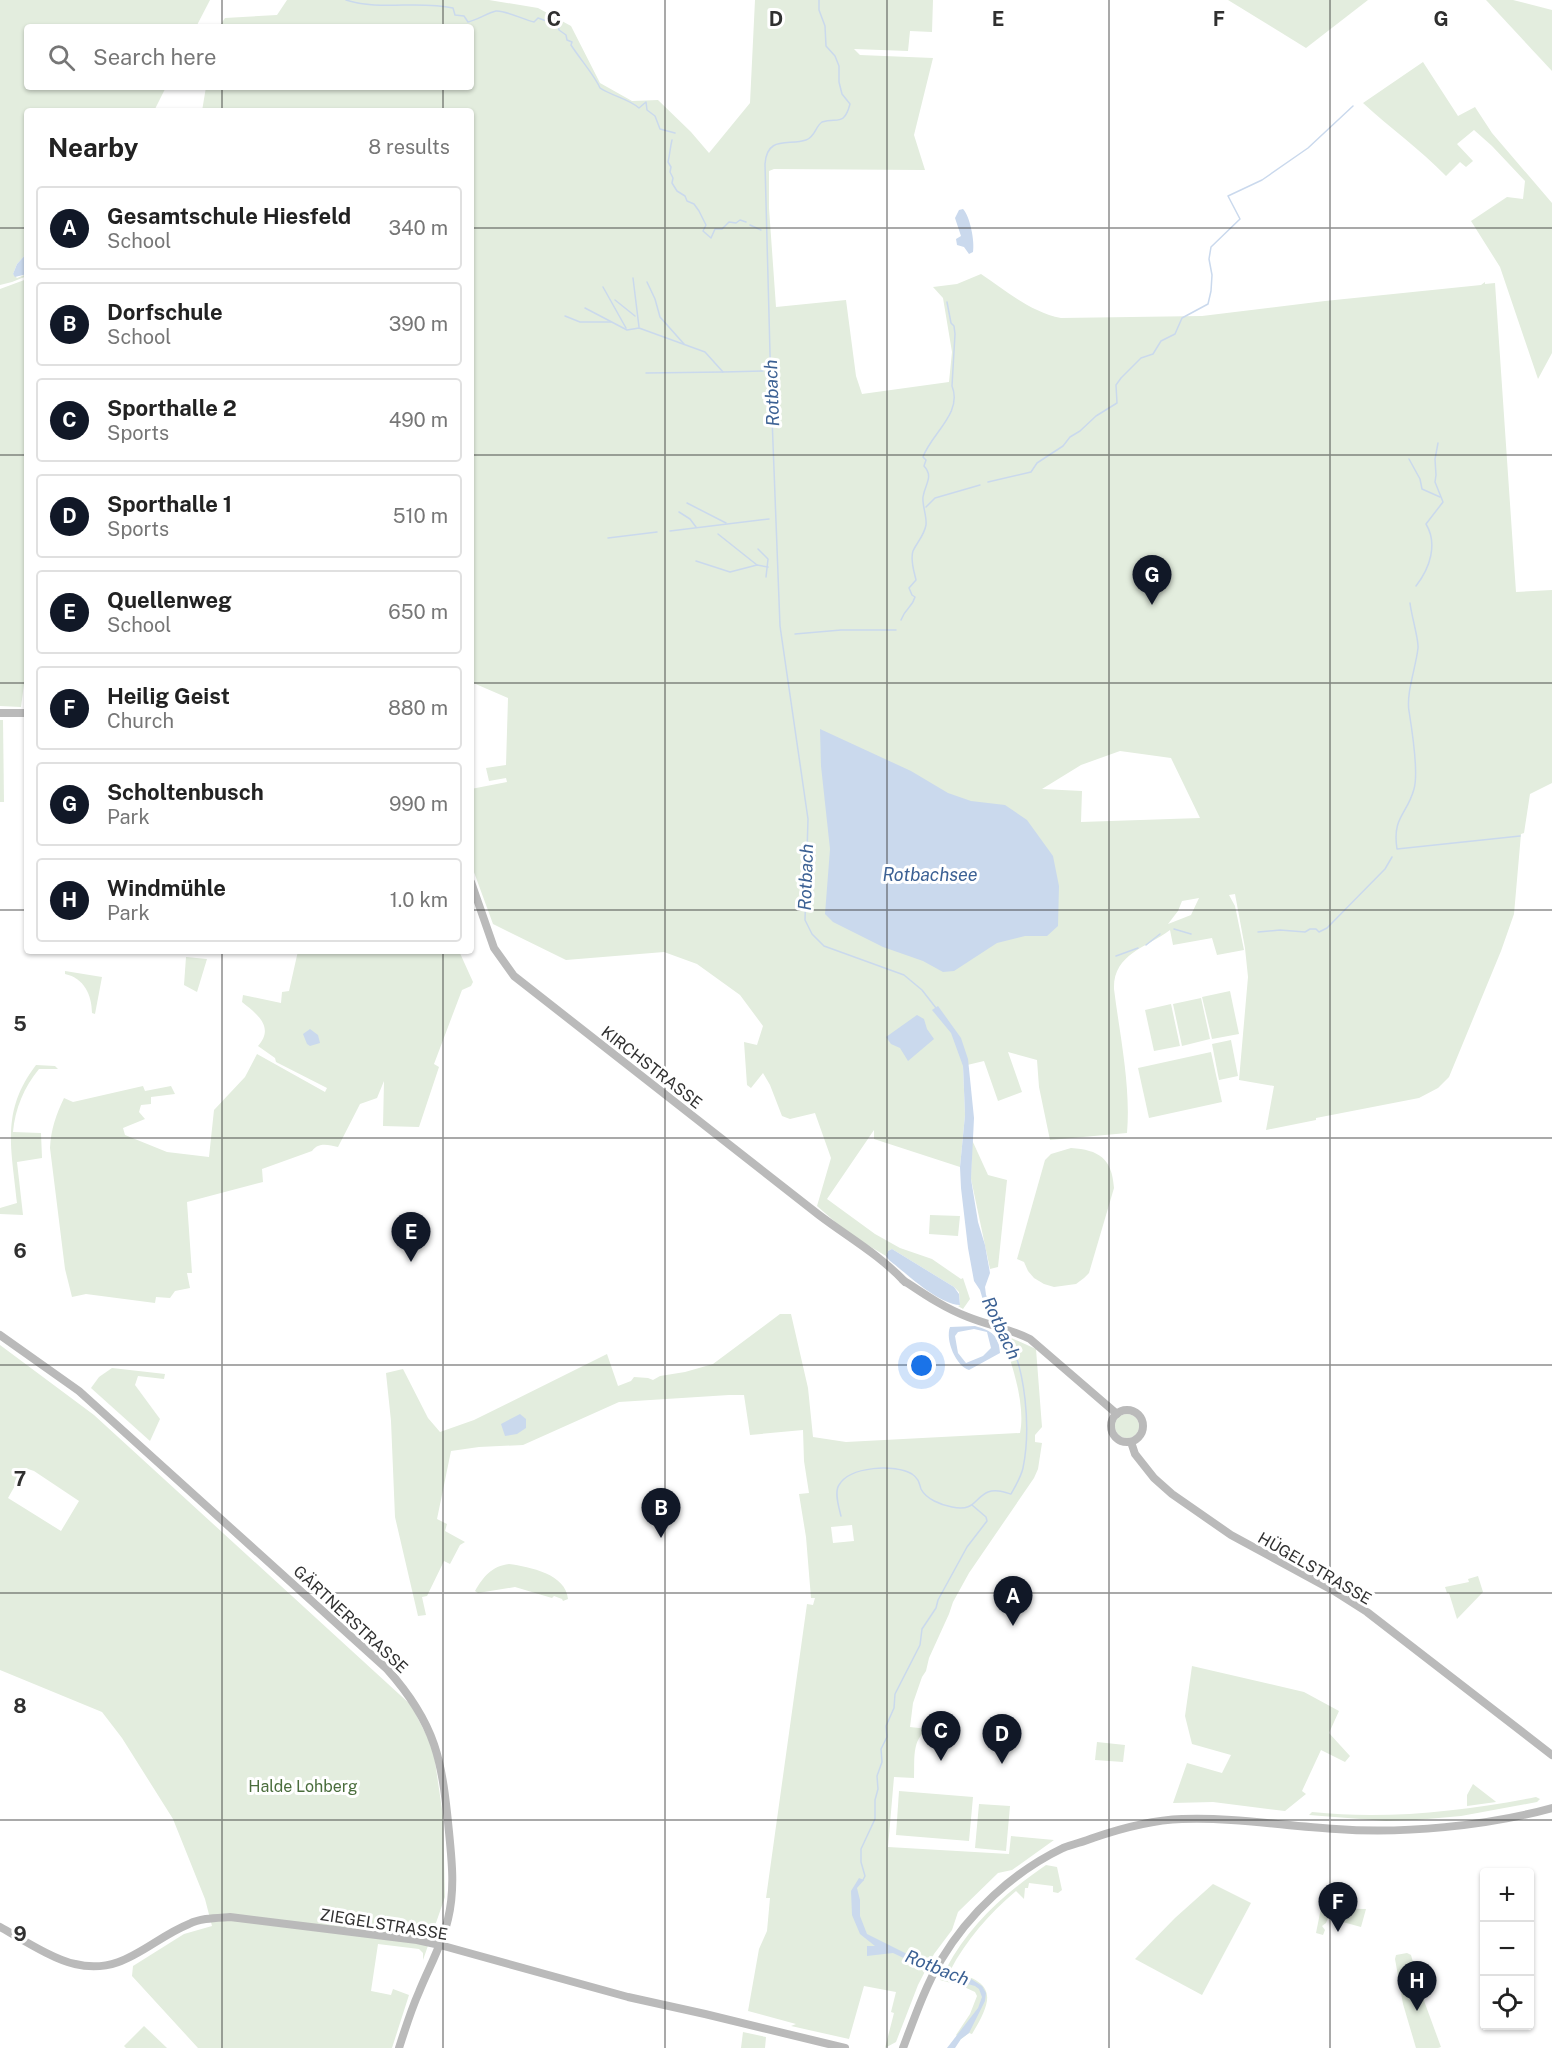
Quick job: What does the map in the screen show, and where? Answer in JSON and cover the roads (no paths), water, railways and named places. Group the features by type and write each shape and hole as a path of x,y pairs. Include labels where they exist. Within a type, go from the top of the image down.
{"main road":[{"path":"0,713 24,713"},
{"name":"KIRCHSTRASSE","path":"474,891 494,948 503,964 514,975 856,1243 877,1255 905,1281 941,1305 966,1317 1030,1339 1117,1414"},
{"name":"GÄRTNERSTRASSE","path":"0,1335 79,1391 387,1669 416,1706 437,1749 446,1791 453,1897 440,1945 419,1991 399,2048"},
{"path":"1129,1411 1141,1418 1143,1427 1140,1437 1131,1442 1120,1441 1113,1434 1112,1423 1117,1414 1129,1411"},
{"name":"HÜGELSTRASSE","path":"1131,1442 1135,1454 1154,1478 1172,1494 1230,1535 1334,1591 1367,1612 1552,1755"},
{"path":"903,2048 940,1962 973,1916 1032,1866 1073,1844 1147,1822 1180,1819 1233,1819 1338,1829 1374,1829 1455,1826 1552,1808"},
{"name":"ZIEGELSTRASSE","path":"0,1928 58,1958 92,1967 106,1966 127,1959 188,1924 211,1918 230,1917 414,1940 440,1945 628,1997 705,2013 845,2048"}],"water":[{"path":"963,209 968,217 973,236 973,252 969,254 964,247 957,245 956,239 961,236 955,218 959,210"},
{"path":"24,256 24,275 15,277 13,274 17,264"},
{"name":"Rotbachsee","path":"820,729 911,771 948,793 971,801 1005,805 1027,820 1053,856 1059,886 1058,926 1047,936 1025,936 997,943 954,971 943,972 923,961 883,947 833,922 825,914 830,849 821,766"},
{"path":"938,1006 961,1038 968,1059 974,1118 971,1179 990,1273 985,1287 986,1295 1003,1323 995,1320 985,1307 980,1290 974,1281 961,1188 960,1167 965,1115 963,1066 951,1033 932,1010"},
{"path":"917,1015 924,1019 934,1039 908,1061 900,1048 891,1044 886,1037"},
{"path":"310,1029 318,1035 320,1043 310,1046 307,1044 303,1034"},
{"path":"892,1249 954,1287 959,1294 960,1305 942,1300 889,1260 886,1256"},
{"path":"975,1326 986,1330 996,1338 1000,1353 969,1370 964,1368 950,1345 950,1327","holes":["974,1329 987,1332 991,1348 983,1356 966,1363 958,1353 955,1336 958,1332"]},
{"path":"520,1414 526,1419 526,1428 517,1434 505,1436 501,1424"},
{"path":"859,1878 864,1880 857,1888 860,1916 867,1934 948,1972 968,1977 982,1986 986,1993 985,2001 969,2033 955,2048 947,2048 978,2008 982,1997 979,1989 946,1978 893,1953 867,1956 867,1946 875,1946 860,1934 852,1915 851,1891"}],"waterway":[{"path":"346,0 372,5 426,5 453,8 455,15 464,16 468,22 500,11 534,22 538,18 558,25 567,40 572,42 571,45 600,88 639,108 646,102 647,110 655,116 660,129 675,133"},
{"name":"Rotbach","path":"819,0 819,10 825,26 826,46 835,56 839,66 842,94 850,104 848,111 839,120 822,122 806,140 774,145 767,155 765,164 780,626 808,819 805,920 812,934 824,946 904,975 922,990 936,1008"},
{"path":"988,482 1031,472 1037,463 1063,446 1070,437 1096,416 1117,403 1116,385 1121,378 1141,358 1153,354 1161,341 1175,334 1182,318 1208,304 1212,275 1209,259 1211,247 1240,219 1228,196 1262,180 1308,148 1353,106"},
{"path":"672,140 668,162 671,167 672,183 677,191 685,196 687,201 694,204 699,211 706,225 703,231 711,238 715,229 722,229 729,222 736,223 740,220 746,222"},
{"path":"750,225 761,230"},
{"path":"633,278 639,327"},
{"path":"647,282 660,317 684,344"},
{"path":"603,287 626,328"},
{"path":"615,300 635,316"},
{"path":"901,620 915,597 909,588 916,580 912,554 926,525 923,497 929,477 924,466 926,460 923,457 945,423 953,405 955,334 947,302"},
{"path":"585,308 627,330 639,328 705,352 723,372 763,371"},
{"path":"565,316 580,322 611,322"},
{"path":"646,373 723,372"},
{"path":"1416,586 1431,556 1430,532 1426,524 1443,502 1435,482 1438,443"},
{"path":"1409,459 1420,479 1422,489 1440,497"},
{"path":"926,507 935,498 980,485"},
{"path":"687,503 726,523"},
{"path":"679,512 690,519 696,527"},
{"path":"670,531 769,519"},
{"path":"608,538 657,532"},
{"path":"718,534 757,565"},
{"path":"758,549 768,559 766,577"},
{"path":"696,561 730,572 757,565 768,567"},
{"path":"1410,603 1418,644 1408,704 1416,772 1411,798 1398,823 1397,849 1520,836"},
{"path":"795,634 841,630 896,630"},
{"path":"1258,932 1280,930 1305,932 1310,929 1316,929 1319,932 1327,928 1385,869 1392,857"},
{"path":"1174,929 1191,934"},
{"path":"1146,945 1160,934"},
{"path":"1116,956 1138,948"},
{"name":"Rotbach","path":"841,1516 837,1496 839,1485 853,1474 873,1469 895,1469 912,1474 926,1496 952,1507 970,1506 991,1491 1011,1494 1023,1468 1027,1435 1022,1381 1013,1347 1006,1333"},
{"path":"863,1880 865,1876 861,1862 861,1849 875,1819 877,1776 882,1762 881,1749 887,1737 886,1726 894,1708 895,1694 920,1645 922,1629 936,1608 938,1600 967,1547 987,1521 986,1517 972,1505"}],"place":[{"name":"Scholtenbusch","path":"1152,605"},
{"name":"Quellenweg","path":"411,1262"},
{"name":"Dorfschule","path":"661,1538"},
{"name":"Gesamtschule Hiesfeld","path":"1013,1626"},
{"name":"Sporthalle 2","path":"941,1761"},
{"name":"Sporthalle 1","path":"1002,1764"},
{"name":"Heilig Geist","path":"1338,1932"},
{"name":"Windmühle","path":"1417,2011"}],"park label":[{"name":"Halde Lohberg","path":"303,1786"}]}
